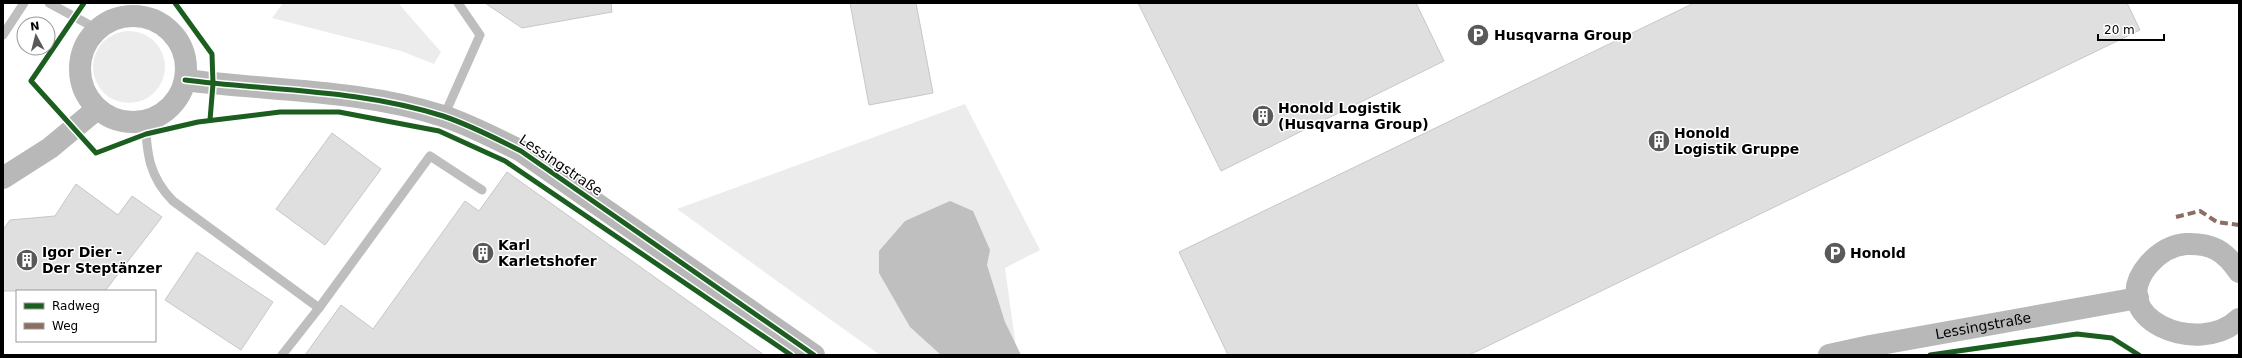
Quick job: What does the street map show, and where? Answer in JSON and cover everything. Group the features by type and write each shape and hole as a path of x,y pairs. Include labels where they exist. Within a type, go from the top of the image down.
{"street":[{"path":"145,10 173,34 182,50 186,65 185,80 177,99 164,112 145,121 127,122 104,114 97,109 89,99 83,88 79,70 80,59 87,41 97,29 120,18 145,10"},
{"name":"Lessingstraße","path":"185,80 321,92 378,100 444,116 481,131 521,151 814,355"},
{"path":"5,174 50,148 97,109"},
{"path":"2239,272 2232,261 2221,251 2216,249 2196,244 2171,247 2156,256 2146,268 2139,282 2138,298 2140,314 2148,328 2159,339 2173,347 2188,350 2205,352 2233,330 2239,318"},
{"name":"Lessingstraße","path":"1829,355 1954,330 2138,298"}],"lane":[{"path":"3,36 24,3"},
{"path":"49,3 97,29"},
{"path":"444,116 480,35 458,3"},
{"path":"145,121 151,168 160,188 173,201 319,308"},
{"path":"282,355 319,308 430,156 482,190"}],"shaded area":[{"path":"283,3 398,3 441,52 434,64 401,51 272,18"},
{"path":"129,31 149,37 159,47 165,67 159,87 149,97 129,103 109,97 99,87 93,67 99,47 109,37"},
{"path":"965,104 1040,250 1005,268 1017,355 880,355 677,209"},
{"path":"950,201 973,211 990,250 987,265 1005,322 1021,355 941,355 910,327 879,273 879,251 905,221"}],"building":[{"path":"485,3 611,3 612,12 522,28"},
{"path":"850,3 916,3 933,93 869,105"},
{"name":"Honold Logistik (Husqvarna Group)","path":"1138,3 1416,3 1444,61 1221,171"},
{"name":"Honold Logistik Gruppe","path":"1694,3 2127,3 2140,30 1469,355 1228,355 1179,252"},
{"path":"332,133 381,169 325,245 276,209"},
{"path":"507,172 764,355 305,355 341,305 373,329 465,201 479,211"},
{"path":"76,184 118,215 132,196 162,217 106,290 3,291 3,230 10,220 55,216"},
{"path":"197,252 273,302 241,350 165,300"}],"marked path":[{"path":"2176,217 2200,211 2217,222 2239,225"}],"cycle path":[{"path":"84,3 31,81 96,153 146,134 198,122 280,112 339,112 439,131 505,161 791,355"},
{"path":"175,3 212,54 213,84 210,120"},
{"path":"185,80 315,92 379,101 411,107 443,116 473,128 521,151 814,355"},
{"path":"1930,355 2077,334 2112,338 2139,355"}],"place":[{"name":"Husqvarna Group","path":"1478,35"},
{"name":"Honold Logistik (Husqvarna Group)","path":"1263,116"},
{"name":"Honold Logistik Gruppe","path":"1659,141"},
{"name":"Karl Karletshofer","path":"483,253"},
{"name":"Honold","path":"1835,253"},
{"name":"Igor Dier - Der Steptänzer","path":"27,260"}]}
